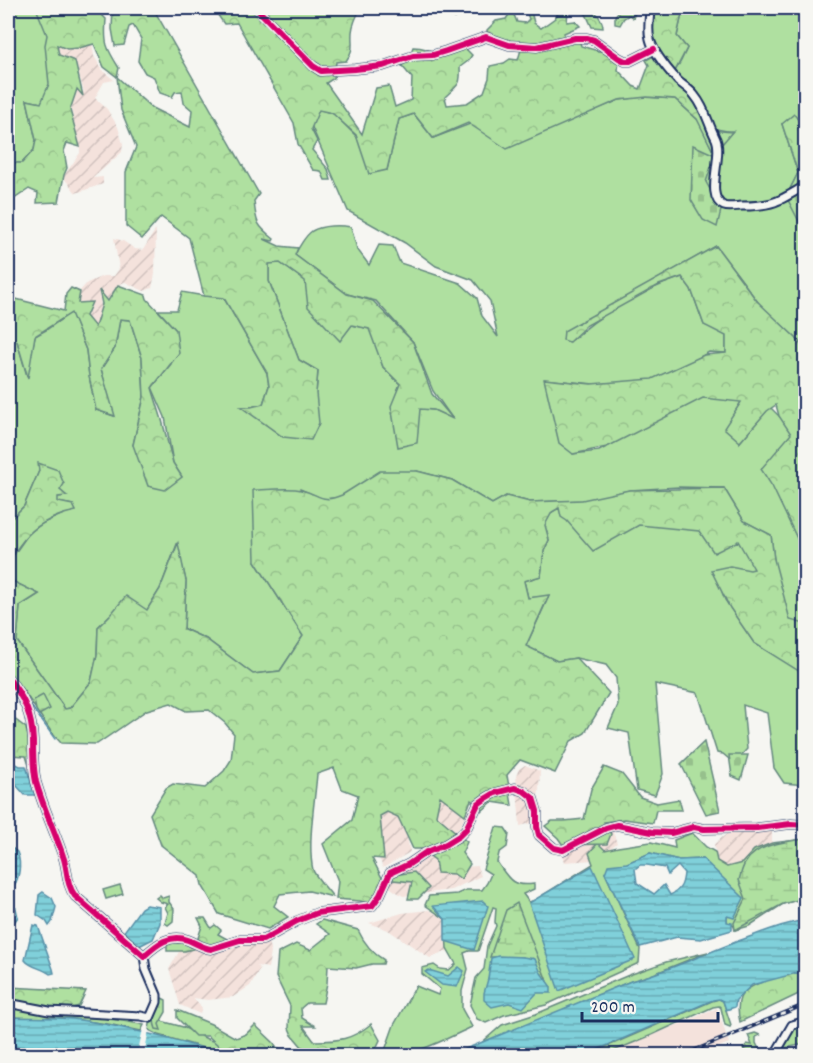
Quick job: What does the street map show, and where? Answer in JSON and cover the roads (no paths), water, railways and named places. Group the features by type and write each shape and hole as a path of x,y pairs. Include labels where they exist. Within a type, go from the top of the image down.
{"street":[{"path":"256,8 313,66 321,71 383,66 413,56 433,55 486,37 509,45 537,47 575,38 586,38 594,40 619,58 628,61 654,48"},
{"path":"650,8 651,43 669,71 694,94 701,104 718,141 718,163 713,183 719,202 726,206 771,204 806,185"},
{"path":"8,678 21,695 28,713 33,740 34,774 65,859 71,891 144,956 146,969 157,995 157,1002 150,1018 48,1011 8,1003"},
{"path":"144,956 157,944 168,939 184,939 211,949 240,940 262,940 317,913 372,906 390,873 459,836 466,828 478,804 495,793 515,788 533,798 537,811 539,835 554,848 563,850 606,828 617,825 671,833 694,827 704,829 806,825"},
{"path":"774,1056 792,1025 806,1021"}],"water":[{"path":"8,760 20,766 26,766 35,795 25,795 17,786 8,782"},
{"path":"8,845 17,852 20,863 17,879 10,893 8,892"},
{"path":"650,853 679,860 703,859 744,898 734,918 727,916 727,922 732,923 732,930 701,939 677,937 640,947 605,873 608,865 627,863","holes":["640,865 665,868 668,875 678,866 684,873 681,886 670,895 664,885 654,894 637,883 635,869"]},
{"path":"592,866 635,959 559,991 529,903"},
{"path":"43,892 52,898 56,907 49,926 37,915 39,895"},
{"path":"483,901 488,906 474,950 445,941 445,919 433,906"},
{"path":"8,903 12,911 16,908 18,917 9,929 8,929"},
{"path":"146,905 160,907 160,923 153,939 139,946 123,933 141,908"},
{"path":"805,920 805,971 752,985 736,1000 735,1007 726,1010 723,1001 713,1000 585,1055 451,1055 631,981 772,929"},
{"path":"33,925 38,926 54,973 50,974 25,960"},
{"path":"498,956 535,959 551,987 551,993 537,993 523,1008 509,1003 492,1007 484,1000 484,993 491,958"},
{"path":"459,967 464,971 457,987 442,985 425,972 429,970 448,976"},
{"path":"8,1017 65,1018 93,1022 151,1034 228,1055 8,1056"}],"waterway":[{"path":"26,699 55,739"}],"railway":[{"path":"681,1056 806,1004"}]}
